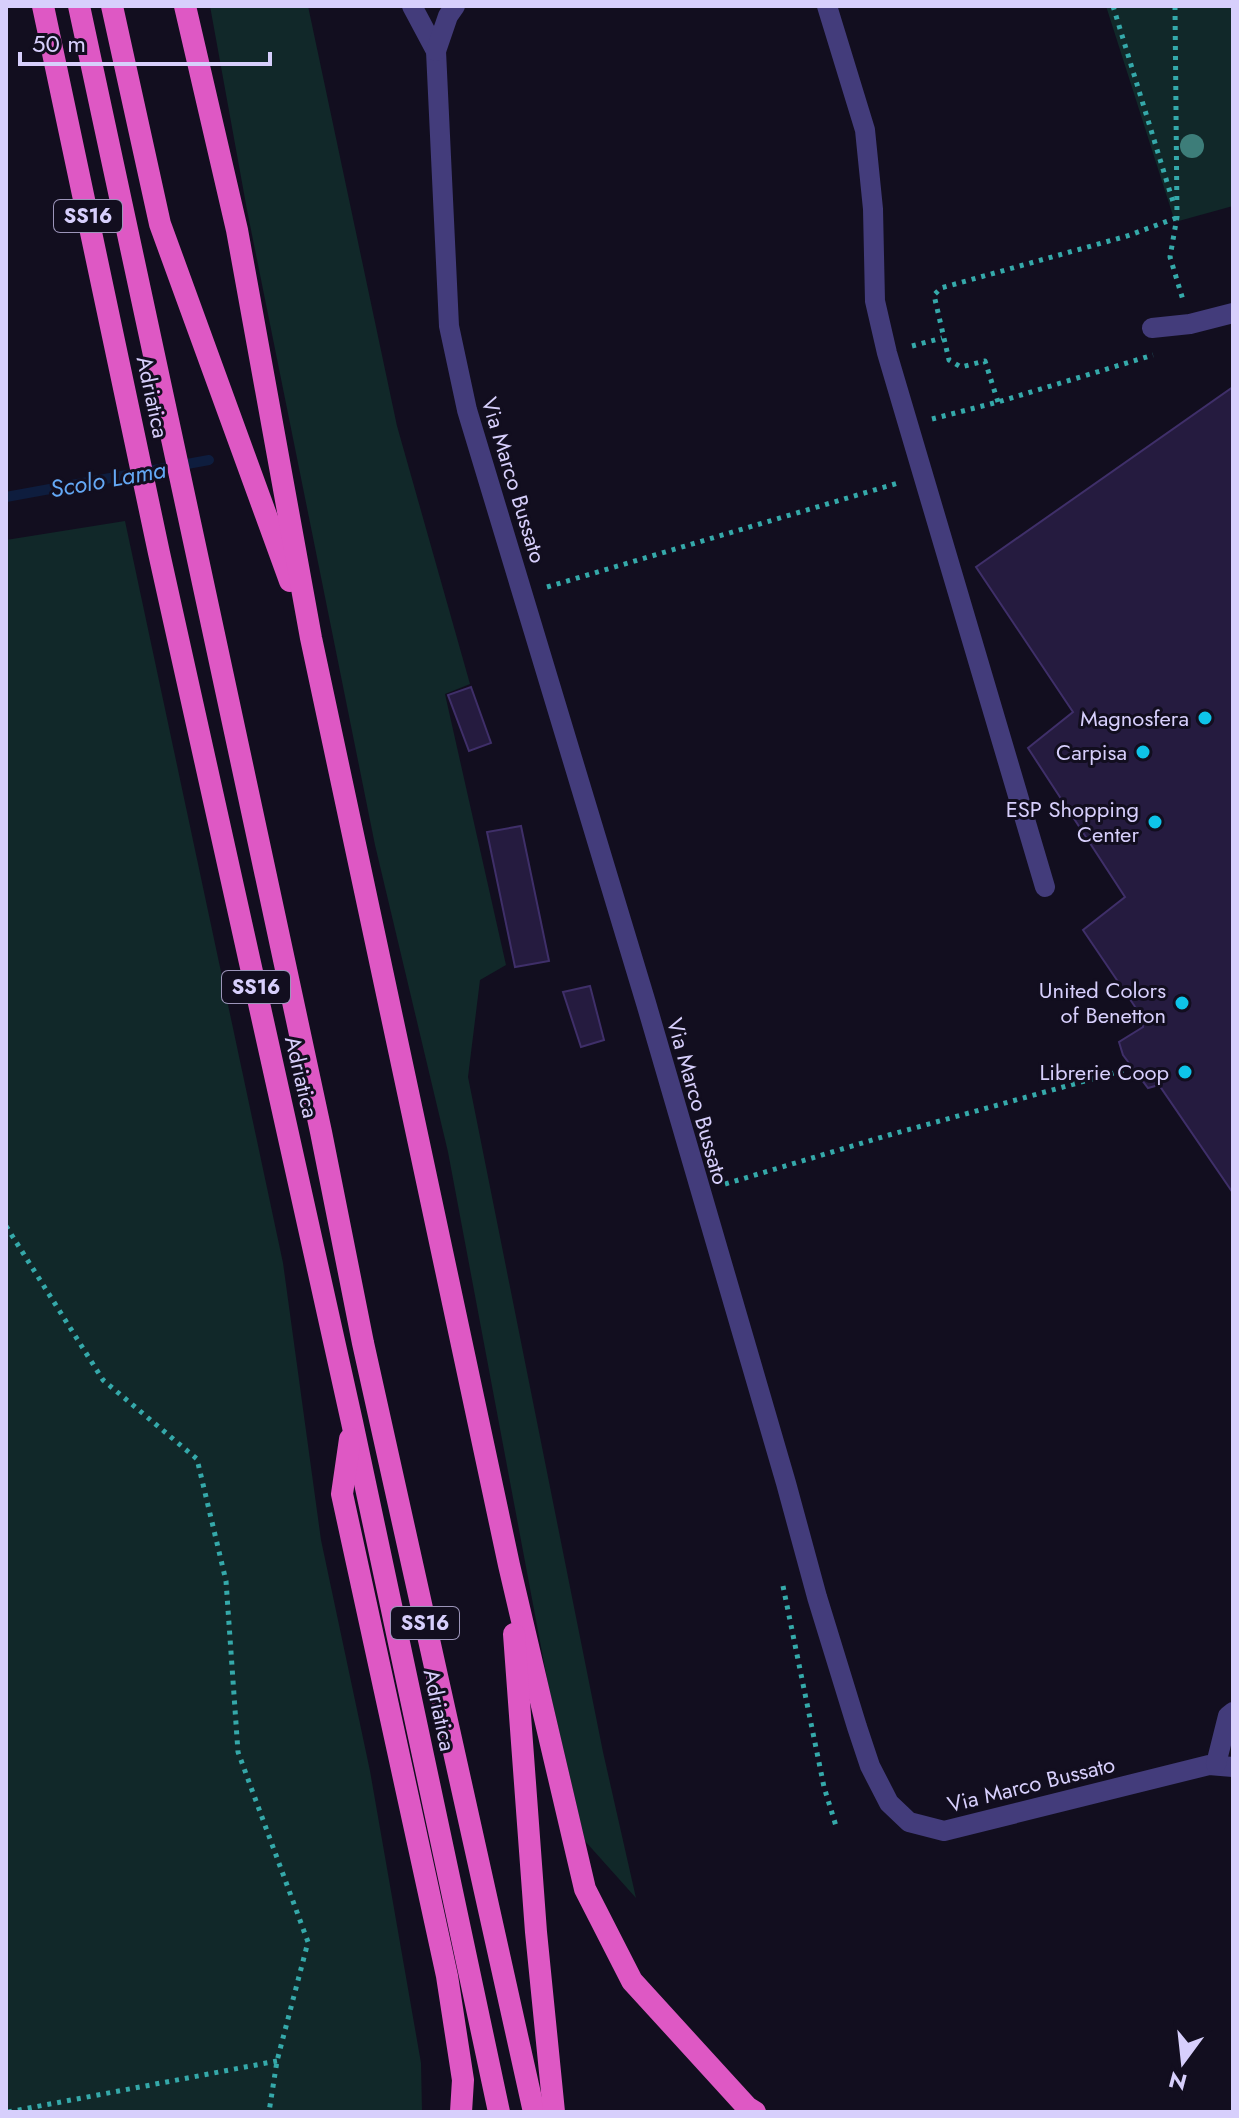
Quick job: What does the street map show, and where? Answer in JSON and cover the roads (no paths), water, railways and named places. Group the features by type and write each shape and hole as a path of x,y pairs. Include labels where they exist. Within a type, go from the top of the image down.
{"highway":[{"name":"Adriatica","path":"43,6 499,2112"},
{"name":"Adriatica","path":"79,6 321,1132 363,1343 534,2112"},
{"path":"112,6 160,224 311,638"},
{"path":"185,6 237,230 311,638 509,1565 585,1889 632,1981 747,2107 755,2112"},
{"name":"SS16","path":"352,1422 342,1494 447,1976 463,2080 461,2112"},
{"path":"509,1565 536,1932 554,2112"}],"street":[{"name":"Via Marco Bussato","path":"412,6 436,51"},
{"name":"Via Marco Bussato","path":"455,6 448,16 436,51 449,326 467,410 843,1684 870,1766 889,1803 909,1822 944,1831 1163,1775 1225,1766"},
{"path":"827,6 865,130 873,209 875,301 891,368 1045,887"},
{"path":"1152,328 1190,324 1233,313"},
{"path":"1225,1766 1228,1716 1233,1712"}],"waterway":[{"name":"Scolo Lama","path":"6,497 209,460"}],"place":[{"name":"Magnosfera","path":"1205,718"},
{"name":"Carpisa","path":"1143,752"},
{"name":"ESP Shopping Center","path":"1155,822"},
{"name":"United Colors of Benetton","path":"1182,1003"},
{"name":"Librerie Coop","path":"1185,1072"}]}
